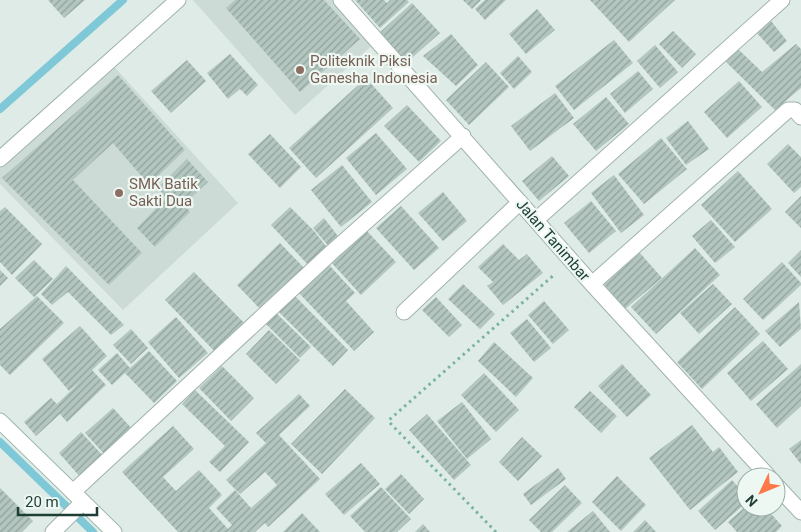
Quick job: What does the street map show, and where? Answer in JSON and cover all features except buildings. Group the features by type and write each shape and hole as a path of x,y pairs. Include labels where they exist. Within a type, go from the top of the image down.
{"street":[{"path":"0,159 178,0"},
{"name":"Jalan Tanimbar","path":"341,0 463,136 570,260 760,467"},
{"path":"536,220 782,0"},
{"path":"592,284 788,110 795,110 801,117"},
{"path":"53,532 78,500 333,251 463,136"},
{"path":"404,312 520,202"},
{"path":"0,421 78,500 114,532"},
{"path":"786,496 801,512"}],"path":[{"path":"496,532 389,420 399,409 570,260"}],"shaded area":[{"name":"Politeknik Piksi Ganesha Indonesia","path":"193,0 341,0 377,41 295,115"},
{"name":"SMK Batik Sakti Dua","path":"109,61 238,203 123,310 0,184 0,159"}],"waterway":[{"path":"0,109 123,0"},
{"path":"0,442 93,532"}],"place":[{"name":"Politeknik Piksi Ganesha Indonesia","path":"300,70"},
{"name":"SMK Batik Sakti Dua","path":"119,193"}]}
